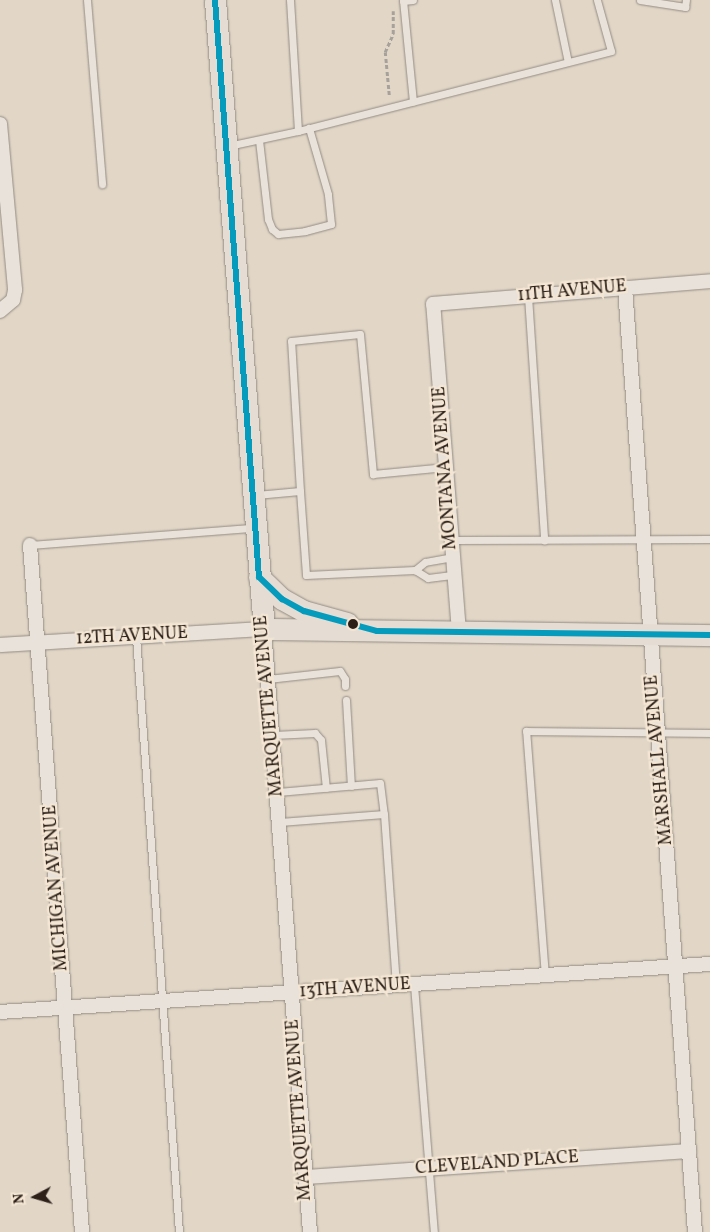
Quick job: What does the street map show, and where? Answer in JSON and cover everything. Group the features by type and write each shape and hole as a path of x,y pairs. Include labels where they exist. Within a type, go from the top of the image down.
{"main road":[{"name":"MARQUETTE AVENUE","path":"215,0 264,629"},
{"path":"259,577 282,599 304,611 377,631"},
{"path":"264,629 710,635"}],"street":[{"path":"0,124 15,290 13,300 0,310"},
{"name":"11TH AVENUE","path":"433,304 710,281"},
{"name":"MARSHALL AVENUE","path":"625,288 650,634 677,966 695,1232"},
{"name":"MONTANA AVENUE","path":"433,304 459,632"},
{"name":"MICHIGAN AVENUE","path":"30,545 39,642 82,1232"},
{"name":"12TH AVENUE","path":"0,645 264,629"},
{"name":"MARQUETTE AVENUE","path":"264,629 278,792 291,993 310,1232"},
{"name":"13TH AVENUE","path":"0,1012 710,964"},
{"name":"CLEVELAND PLACE","path":"306,1177 689,1151"}],"lane":[{"path":"87,0 102,184"},
{"path":"290,0 298,131"},
{"path":"413,0 403,0 413,102"},
{"path":"555,0 568,62"},
{"path":"226,147 298,131 611,51 597,0"},
{"path":"640,0 685,7 686,0"},
{"path":"259,140 268,219 272,229 278,234 305,231 330,224 328,194 309,128"},
{"path":"528,296 544,540"},
{"path":"446,467 373,474 360,334 291,341 306,575 415,570 428,578 454,575"},
{"path":"253,495 300,491"},
{"path":"30,545 256,527"},
{"path":"452,540 710,539"},
{"path":"415,570 425,562 453,557"},
{"path":"136,636 179,1232"},
{"path":"268,679 340,671 345,678 345,686"},
{"path":"346,700 351,786"},
{"path":"545,976 526,731 710,733"},
{"path":"273,735 314,733 321,740 326,788"},
{"path":"278,792 380,783 384,814 396,986"},
{"path":"280,822 384,814"},
{"path":"414,985 434,1232"}],"path":[{"path":"389,95 385,52 393,34 392,9"}],"transit line":[{"path":"215,0 259,577 282,599 304,611 377,631 710,635"}]}
